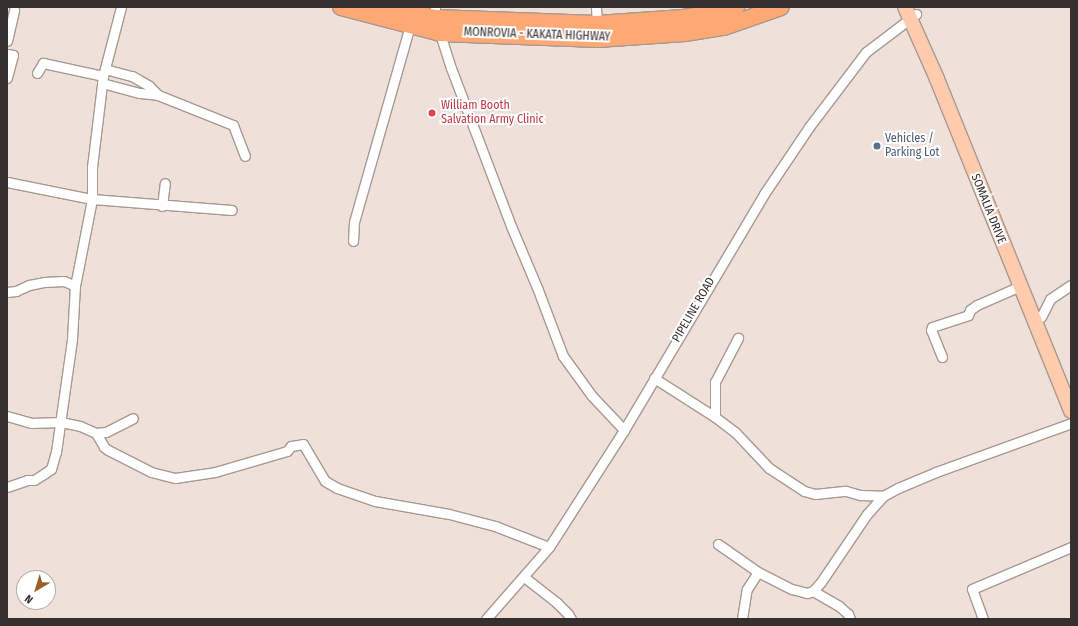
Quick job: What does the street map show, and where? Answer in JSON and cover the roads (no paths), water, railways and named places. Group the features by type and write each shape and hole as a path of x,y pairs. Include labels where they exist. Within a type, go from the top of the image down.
{"highway":[{"name":"MONROVIA - KAKATA HIGHWAY","path":"341,7 410,26 437,19 597,24 683,18 721,12 736,7"},
{"name":"MONROVIA - KAKATA HIGHWAY","path":"386,7 437,19 598,39 724,27 781,7"}],"main road":[{"name":"SOMALIA DRIVE","path":"911,12 1071,411"},
{"name":"SOMALIA DRIVE","path":"911,12 984,173 1071,388"}],"street":[{"path":"7,487 27,480 34,480 51,469 61,422 72,339 75,286 92,200 92,167 104,76 113,31 121,7"},
{"path":"596,7 597,24"},
{"path":"7,41 14,10"},
{"name":"PIPELINE ROAD","path":"486,619 550,547 624,430 764,194 809,127 866,52 911,12"},
{"path":"437,19 476,136 563,356 585,387 624,430"},
{"path":"353,241 354,222 410,26"},
{"path":"7,54 13,55 7,78"},
{"path":"37,73 43,63 104,76 132,76 150,86 158,95"},
{"path":"104,76 140,93 158,95 233,125 245,156"},
{"path":"7,182 92,200 232,210"},
{"path":"162,206 165,183"},
{"path":"7,292 16,291 29,285 44,282 64,281 75,286"},
{"path":"1041,317 1050,299 1071,285"},
{"path":"942,357 931,330 932,327 968,315 970,310 978,305 1020,286"},
{"path":"715,417 715,382 738,338"},
{"path":"654,378 715,417 735,432 769,468 804,492 815,494 846,491 860,495 883,496"},
{"path":"7,416 32,423 61,422 80,426 96,433 106,432 133,418"},
{"path":"718,544 758,572 792,589 808,593 813,591 821,582 867,514 883,496 898,488 942,470 1071,423"},
{"path":"96,433 104,447 108,450 151,472 175,478 215,472 287,451 291,446 303,444 315,461 325,481 337,488 375,500 449,514 495,526 550,547"},
{"path":"983,619 972,589 1071,547"},
{"path":"742,619 747,588 758,572"},
{"path":"524,577 556,602 571,619"},
{"path":"813,591 839,606 848,614 850,619"}],"place":[{"name":"William Booth Salvation Army Clinic","path":"432,113"},
{"name":"Vehicles / Parking Lot","path":"877,146"}]}
